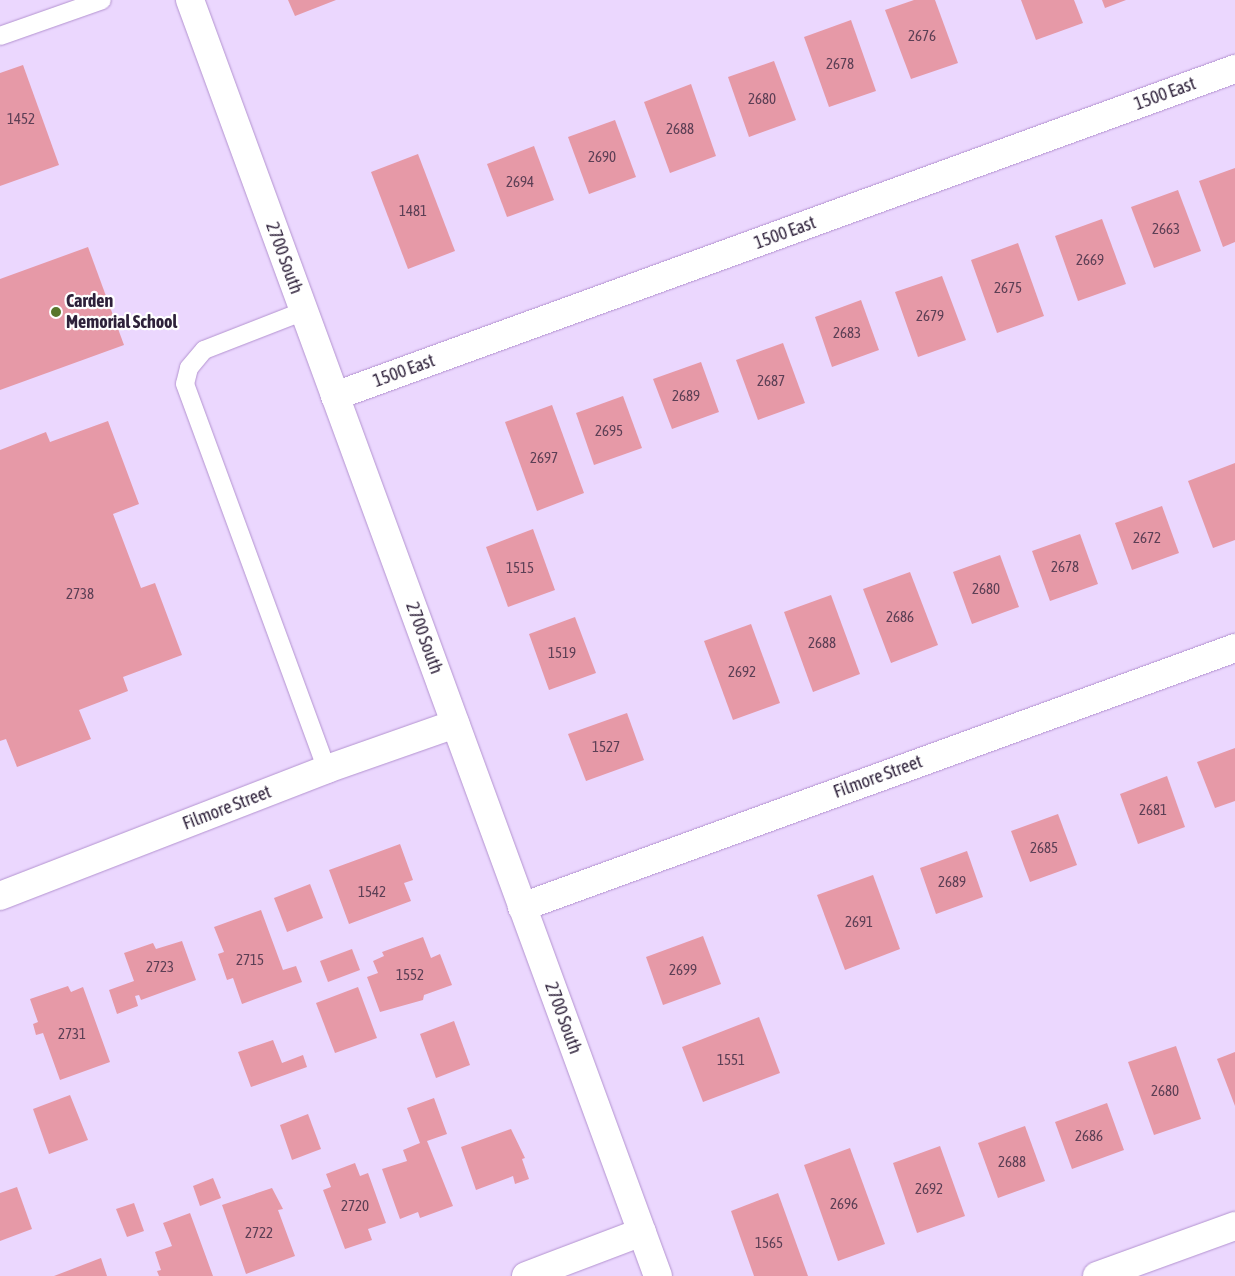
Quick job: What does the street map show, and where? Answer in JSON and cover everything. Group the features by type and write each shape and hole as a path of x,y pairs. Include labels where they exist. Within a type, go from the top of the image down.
{"street":[{"name":"2700 South","path":"190,0 658,1276"},
{"name":"1500 East","path":"335,396 1235,69"},
{"name":"Filmore Street","path":"522,907 1235,648"},
{"name":"Filmore Street","path":"0,896 328,769 455,724"},
{"path":"1097,1276 1235,1226"},
{"path":"526,1276 642,1232"}],"lane":[{"path":"0,36 102,0"},
{"path":"304,311 204,350 189,368 185,384 328,769"}],"building":[{"path":"288,0 336,0 295,16"},
{"path":"914,0 935,0 958,63 911,79 885,10"},
{"path":"1021,0 1074,0 1083,23 1036,40"},
{"path":"1102,0 1126,0 1105,8"},
{"path":"851,20 876,91 829,107 804,37"},
{"path":"774,61 796,120 749,137 728,77"},
{"path":"23,65 59,165 0,186 0,73"},
{"path":"691,84 716,156 670,173 644,102"},
{"path":"615,120 636,177 589,194 568,137"},
{"path":"534,146 554,200 507,217 487,164"},
{"path":"418,154 455,251 408,269 371,172"},
{"path":"1235,168 1235,242 1223,247 1199,181"},
{"path":"1178,190 1201,251 1154,268 1131,207"},
{"path":"1102,219 1126,284 1078,301 1055,236"},
{"path":"1018,243 1044,316 997,333 971,260"},
{"name":"Carden Memorial School","path":"88,247 124,345 0,390 0,279"},
{"path":"942,276 966,340 918,357 895,292"},
{"path":"861,300 879,350 832,367 815,317"},
{"path":"783,343 805,403 758,420 736,360"},
{"path":"701,362 719,412 672,429 653,379"},
{"path":"623,396 642,448 594,465 576,413"},
{"path":"552,405 584,493 537,511 505,422"},
{"path":"108,421 139,504 113,514 141,588 155,583 182,655 123,677 128,691 79,710 91,739 17,767 6,739 0,741 0,450 46,432 50,442"},
{"path":"1235,463 1235,540 1213,548 1188,481"},
{"path":"1162,506 1179,553 1132,570 1115,523"},
{"path":"533,529 555,590 508,607 486,547"},
{"path":"1080,534 1098,584 1050,601 1032,551"},
{"path":"1000,555 1019,607 972,624 953,572"},
{"path":"910,572 938,645 891,663 863,589"},
{"path":"831,595 860,674 813,692 784,612"},
{"path":"575,617 596,673 549,690 529,634"},
{"path":"751,624 780,703 733,720 704,641"},
{"path":"627,713 644,760 586,781 568,734"},
{"path":"1235,748 1235,801 1215,808 1197,762"},
{"path":"1167,776 1185,827 1138,844 1120,794"},
{"path":"1058,814 1077,865 1030,882 1011,831"},
{"path":"400,844 413,880 404,883 411,901 349,924 329,870"},
{"path":"967,851 983,897 936,914 920,868"},
{"path":"873,875 900,949 845,970 817,895"},
{"path":"310,884 323,918 287,932 274,898"},
{"path":"261,910 283,970 296,966 302,982 242,1004 233,978 227,980 218,954 224,952 214,927"},
{"path":"703,936 721,984 663,1005 646,957"},
{"path":"423,937 431,958 440,954 452,985 424,995 423,1000 380,1012 367,977 378,973 373,961 384,956 382,952"},
{"path":"182,941 196,980 141,1000 139,995 135,996 138,1006 117,1014 109,990 134,981 124,953 153,943 156,949"},
{"path":"352,949 360,970 328,982 320,961"},
{"path":"68,986 71,992 83,987 110,1062 60,1080 43,1033 36,1035 33,1024 38,1022 30,999"},
{"path":"358,987 377,1038 335,1053 316,1003"},
{"path":"759,1017 780,1073 703,1102 682,1047"},
{"path":"454,1021 470,1065 436,1078 420,1034"},
{"path":"273,1040 282,1063 303,1055 307,1067 251,1087 238,1052"},
{"path":"1176,1046 1201,1119 1154,1135 1128,1062"},
{"path":"1235,1052 1235,1106 1217,1059"},
{"path":"70,1095 88,1140 49,1154 33,1109"},
{"path":"434,1098 447,1134 427,1141 453,1206 420,1218 418,1212 400,1219 382,1169 407,1161 403,1150 420,1143 407,1108"},
{"path":"1107,1103 1124,1150 1072,1169 1055,1122"},
{"path":"308,1114 321,1149 292,1160 280,1125"},
{"path":"1025,1126 1045,1181 998,1198 978,1143"},
{"path":"511,1129 525,1158 522,1159 529,1179 515,1184 513,1176 476,1190 461,1147"},
{"path":"940,1146 965,1216 917,1233 893,1163"},
{"path":"850,1148 885,1244 838,1261 804,1165"},
{"path":"355,1163 360,1176 368,1173 386,1223 368,1229 372,1240 345,1249 323,1190 331,1187 326,1174"},
{"path":"213,1178 221,1198 200,1206 193,1186"},
{"path":"17,1187 32,1229 0,1241 0,1193"},
{"path":"272,1188 283,1209 278,1210 295,1256 246,1274 222,1205"},
{"path":"778,1193 808,1276 754,1276 731,1211"},
{"path":"134,1203 144,1231 127,1237 116,1209"},
{"path":"190,1213 213,1276 159,1276 157,1271 161,1270 155,1252 172,1246 163,1223"},
{"path":"101,1258 107,1276 54,1276"}],"place":[{"name":"Carden Memorial School","path":"56,312"}]}
